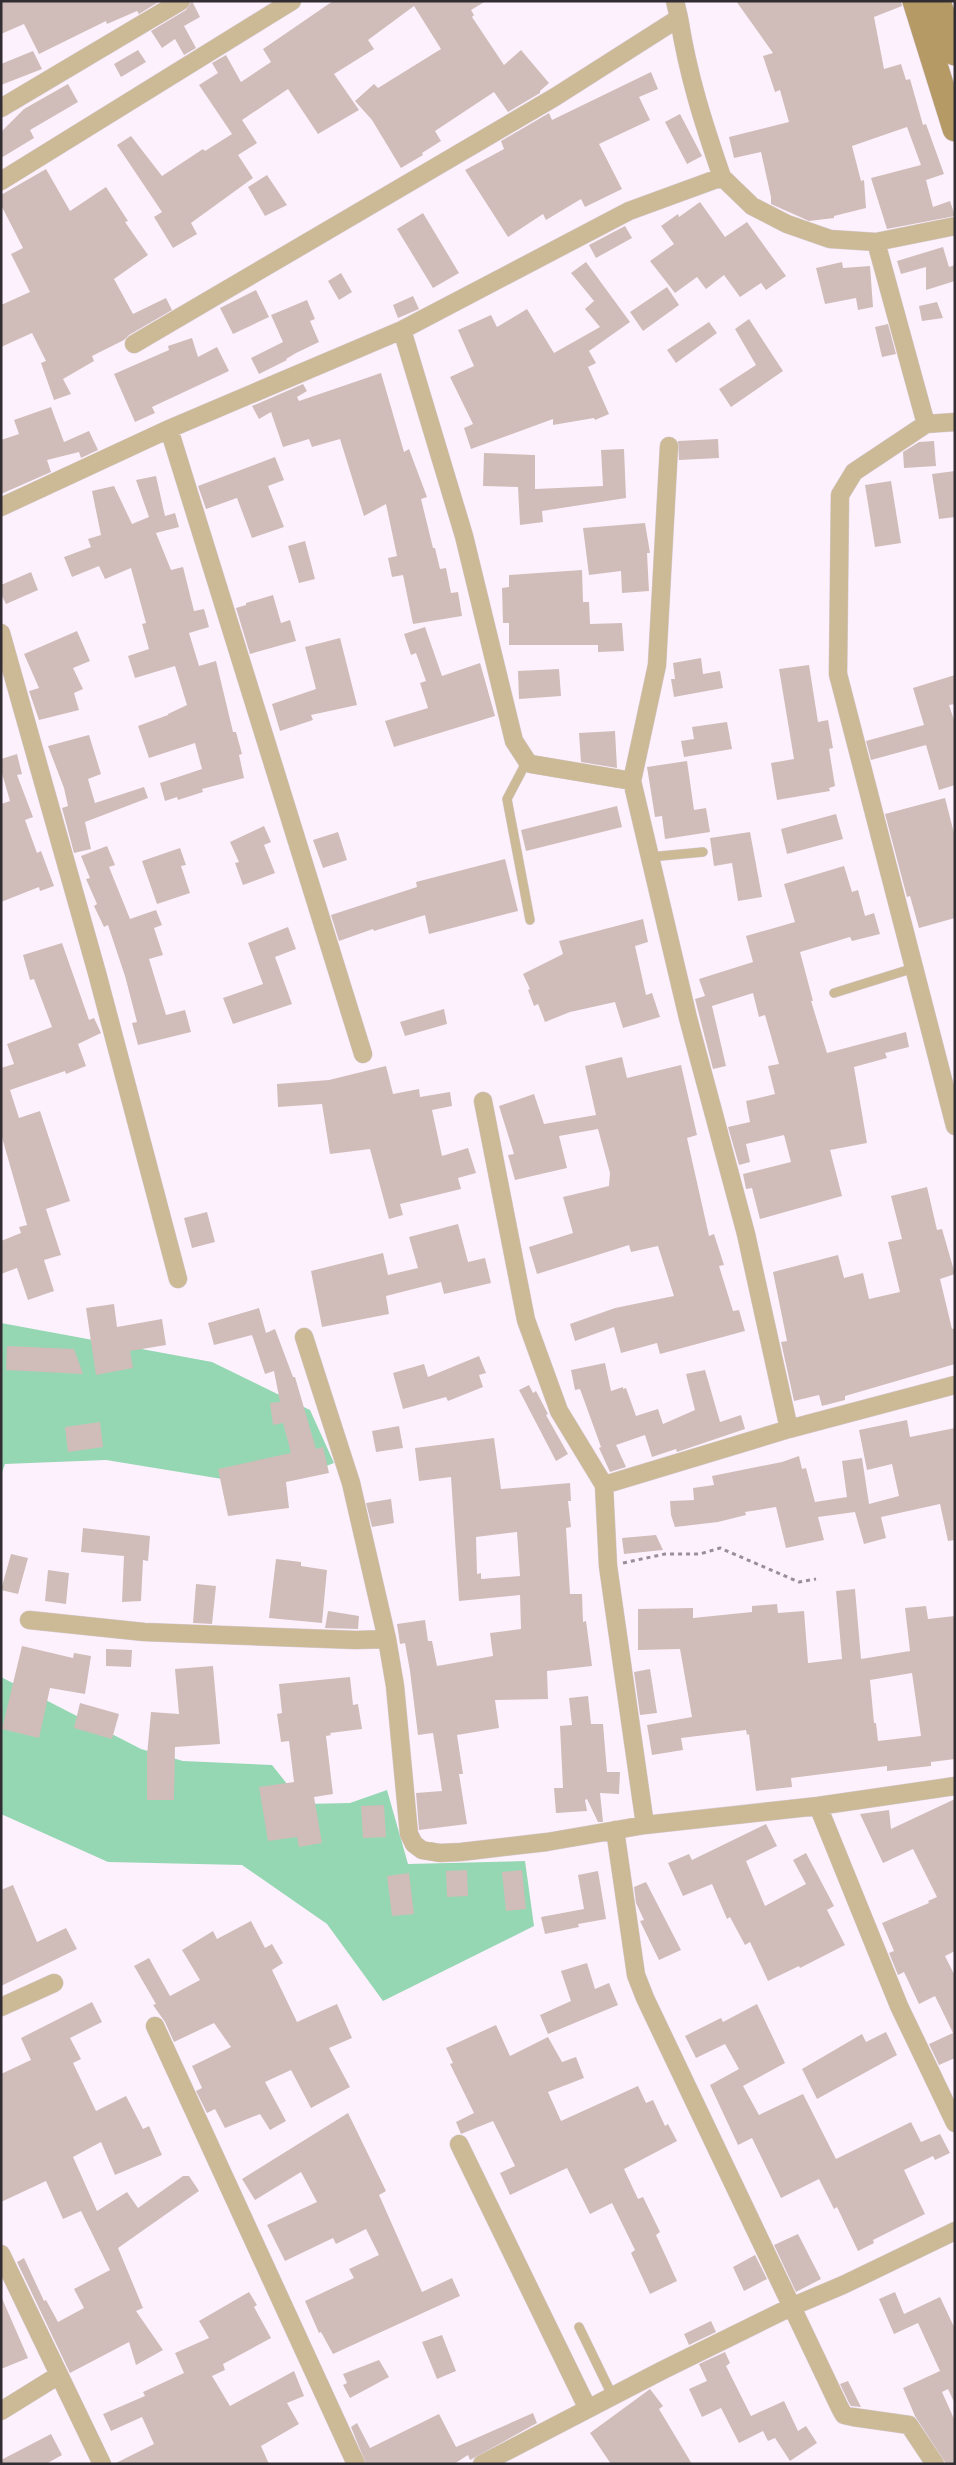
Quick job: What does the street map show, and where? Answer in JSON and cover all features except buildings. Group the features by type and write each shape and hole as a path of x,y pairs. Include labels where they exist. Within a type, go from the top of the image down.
{"street":[{"path":"1,108 181,1"},
{"path":"1,180 292,1"},
{"path":"915,1 955,129"},
{"path":"938,1 955,53"},
{"path":"134,344 554,97 677,10 690,76 722,176 752,206 787,224 830,239 876,242 955,226"},
{"path":"1,507 169,429 402,330 629,211 722,176"},
{"path":"876,242 926,424"},
{"path":"402,330 464,536 514,741 526,761 531,764 632,781"},
{"path":"955,422 926,424 854,472 840,496 838,674 955,1126"},
{"path":"169,429 363,1054"},
{"path":"669,446 657,665 632,781 688,1018 746,1234 790,1429"},
{"path":"1,633 98,973 178,1279"},
{"path":"483,1101 526,1320 559,1411 604,1485 608,1566 645,1825"},
{"path":"304,1337 351,1483 387,1639 395,1686 409,1834 414,1844 422,1850 461,1852 547,1842 645,1825 818,1806 955,1786"},
{"path":"604,1485 790,1429 955,1385"},
{"path":"30,1620 144,1632 356,1640 387,1639"},
{"path":"818,1806 899,2006 955,2123"},
{"path":"615,1830 636,1975 645,1998 844,2415 909,2425 935,2464"},
{"path":"1,2007 54,1983"},
{"path":"155,2026 356,2464"},
{"path":"459,2144 587,2407"},
{"path":"482,2464 587,2407 791,2307 843,2285 955,2231"},
{"path":"1,2254 102,2464"},
{"path":"1,2411 59,2375"}],"lane":[{"path":"526,761 507,799 530,920"},
{"path":"650,858 703,852"},
{"path":"834,993 914,968"},
{"path":"579,2327 612,2395"}],"path":[{"path":"608,1566 665,1554 700,1554 720,1548 799,1582 816,1579"}],"green space":[{"path":"1,1323 212,1362 310,1410 334,1463 271,1487 106,1460 5,1464 1,1475"},
{"path":"1,1677 141,1749 183,1761 272,1765 303,1804 350,1803 387,1790 408,1864 525,1861 534,1926 383,2001 327,1924 242,1865 108,1862 1,1814"}]}
